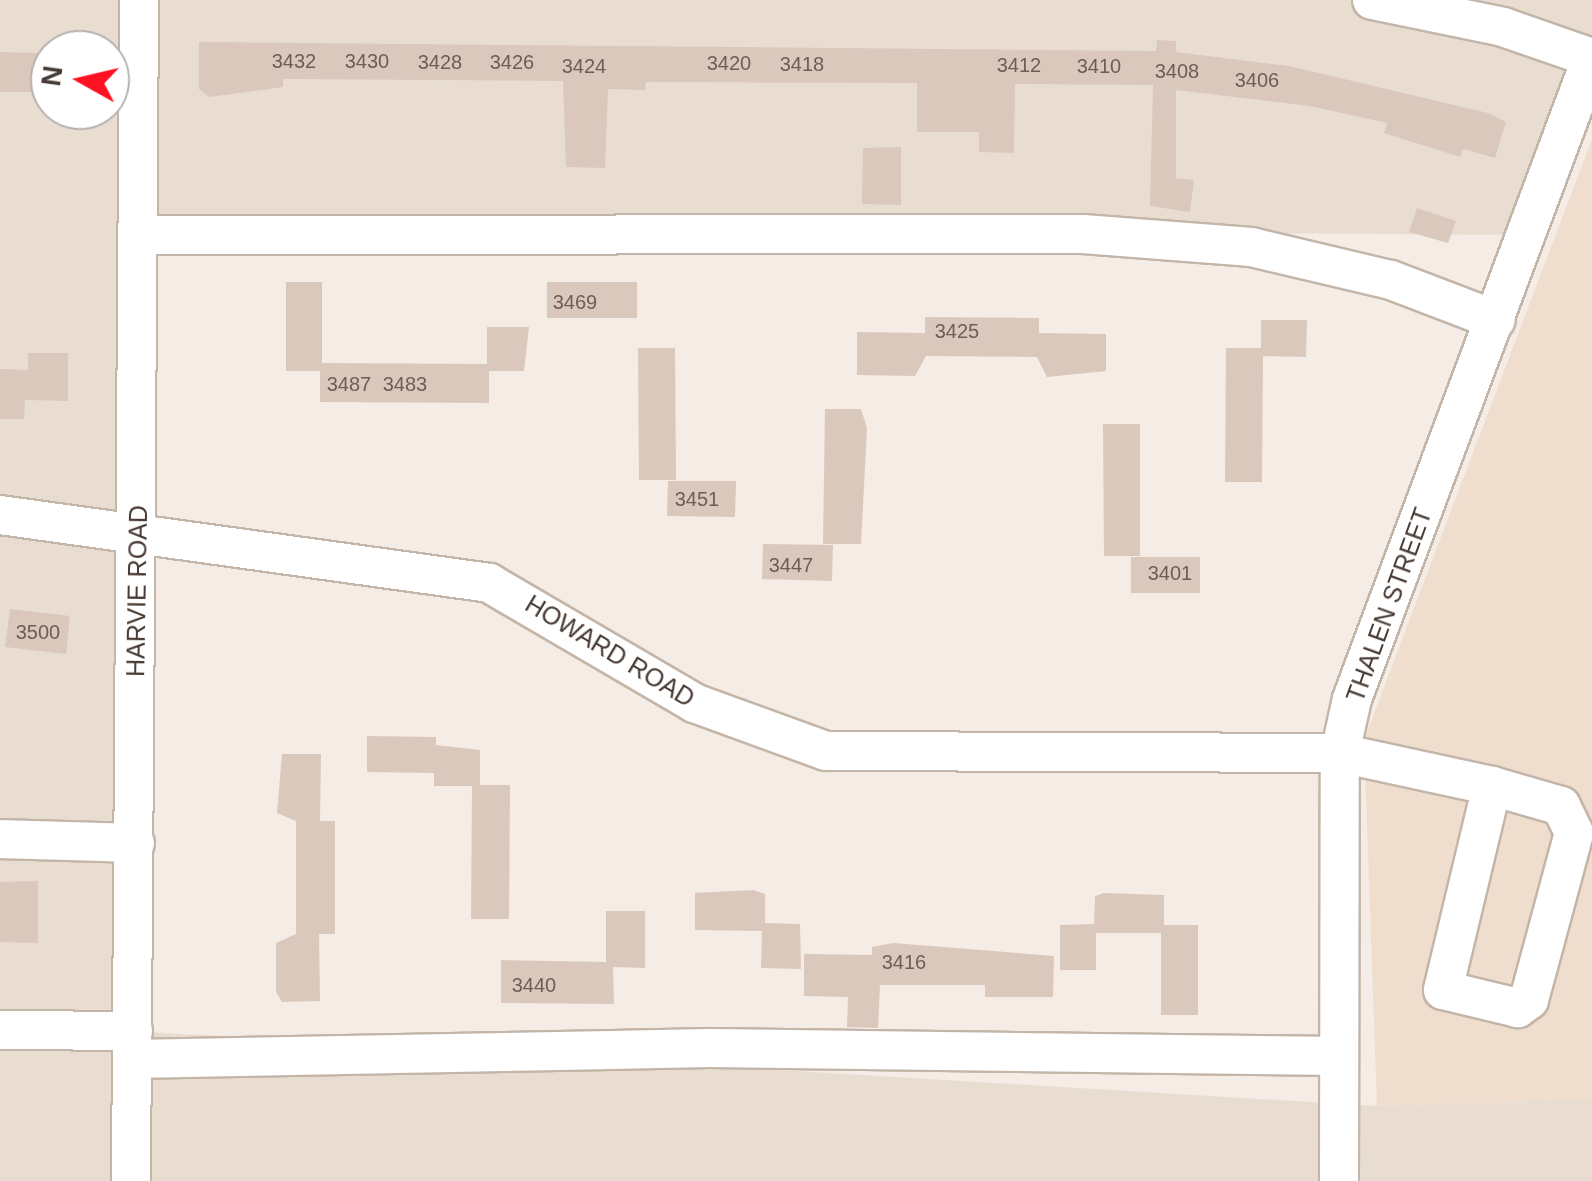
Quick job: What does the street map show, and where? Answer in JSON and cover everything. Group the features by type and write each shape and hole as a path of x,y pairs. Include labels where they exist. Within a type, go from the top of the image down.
{"street":[{"name":"HARVIE ROAD","path":"131,1181 139,0"},
{"path":"1372,0 1502,27 1592,58"},
{"name":"THALEN STREET","path":"1338,1181 1340,753 1592,58"},
{"path":"139,235 1083,234 1251,247 1391,280 1496,320"},
{"name":"HOWARD ROAD","path":"0,514 138,530 489,583 694,704 826,751 1340,753 1492,786 1561,806 1574,833 1529,1000 1518,1008 1443,990 1492,786"},
{"path":"0,839 134,843"},
{"path":"0,1030 132,1045 1339,1056"}],"shaded area":[{"path":"0,0 1592,0 1592,58 1528,235 139,225 133,1031 1376,1106 1592,1099 1592,1181 0,1181"},
{"path":"1592,139 1592,1099 1377,1106 1364,740"}],"building":[{"path":"1157,40 1176,41 1176,52 1289,66 1488,113 1506,122 1495,158 1463,149 1460,157 1384,133 1387,123 1310,106 1176,90 1176,178 1194,180 1190,212 1150,206 1153,85 1015,84 1014,153 979,152 979,132 917,132 917,83 646,82 645,90 608,89 605,168 566,167 563,81 283,79 283,87 209,97 199,89 199,42 1156,51"},
{"path":"0,52 30,53 30,92 0,92"},
{"path":"901,147 901,205 862,204 863,148"},
{"path":"1417,208 1456,221 1448,243 1409,232"},
{"path":"286,282 322,282 322,363 487,364 487,327 529,327 524,371 489,371 489,403 320,402 320,371 286,371"},
{"path":"547,282 637,282 637,318 547,318"},
{"path":"925,317 1039,318 1039,333 1106,334 1106,371 1047,377 1037,357 926,356 915,376 857,375 857,332 925,333"},
{"path":"1261,320 1307,320 1306,357 1263,356 1262,482 1225,482 1226,348 1261,348"},
{"path":"638,348 675,348 676,480 639,480"},
{"path":"28,353 68,353 68,401 25,400 24,419 0,419 0,369 28,370"},
{"path":"825,409 861,409 867,428 861,544 823,544"},
{"path":"1103,424 1140,424 1140,556 1104,556"},
{"path":"668,481 736,481 735,517 667,516"},
{"path":"763,544 833,545 832,581 762,579"},
{"path":"1131,557 1200,557 1200,593 1131,593"},
{"path":"10,609 70,616 66,654 5,647"},
{"path":"367,736 436,737 436,745 480,750 480,785 510,785 509,919 471,919 472,786 434,786 434,773 367,772"},
{"path":"282,754 321,754 320,821 335,821 335,934 319,934 320,1001 282,1002 276,992 276,943 296,934 296,821 277,813"},
{"path":"38,881 38,943 0,942 0,882"},
{"path":"753,890 765,894 765,923 800,924 801,969 761,968 762,931 695,930 695,893"},
{"path":"1164,895 1164,925 1198,925 1198,1015 1161,1015 1161,933 1096,933 1096,970 1060,970 1060,925 1094,924 1095,896"},
{"path":"606,911 645,911 645,968 613,967 614,1004 501,1003 501,960 606,962"},
{"path":"893,943 1054,956 1053,997 985,997 985,985 880,985 878,1028 847,1027 848,997 804,996 804,954 872,955 872,947"}]}
